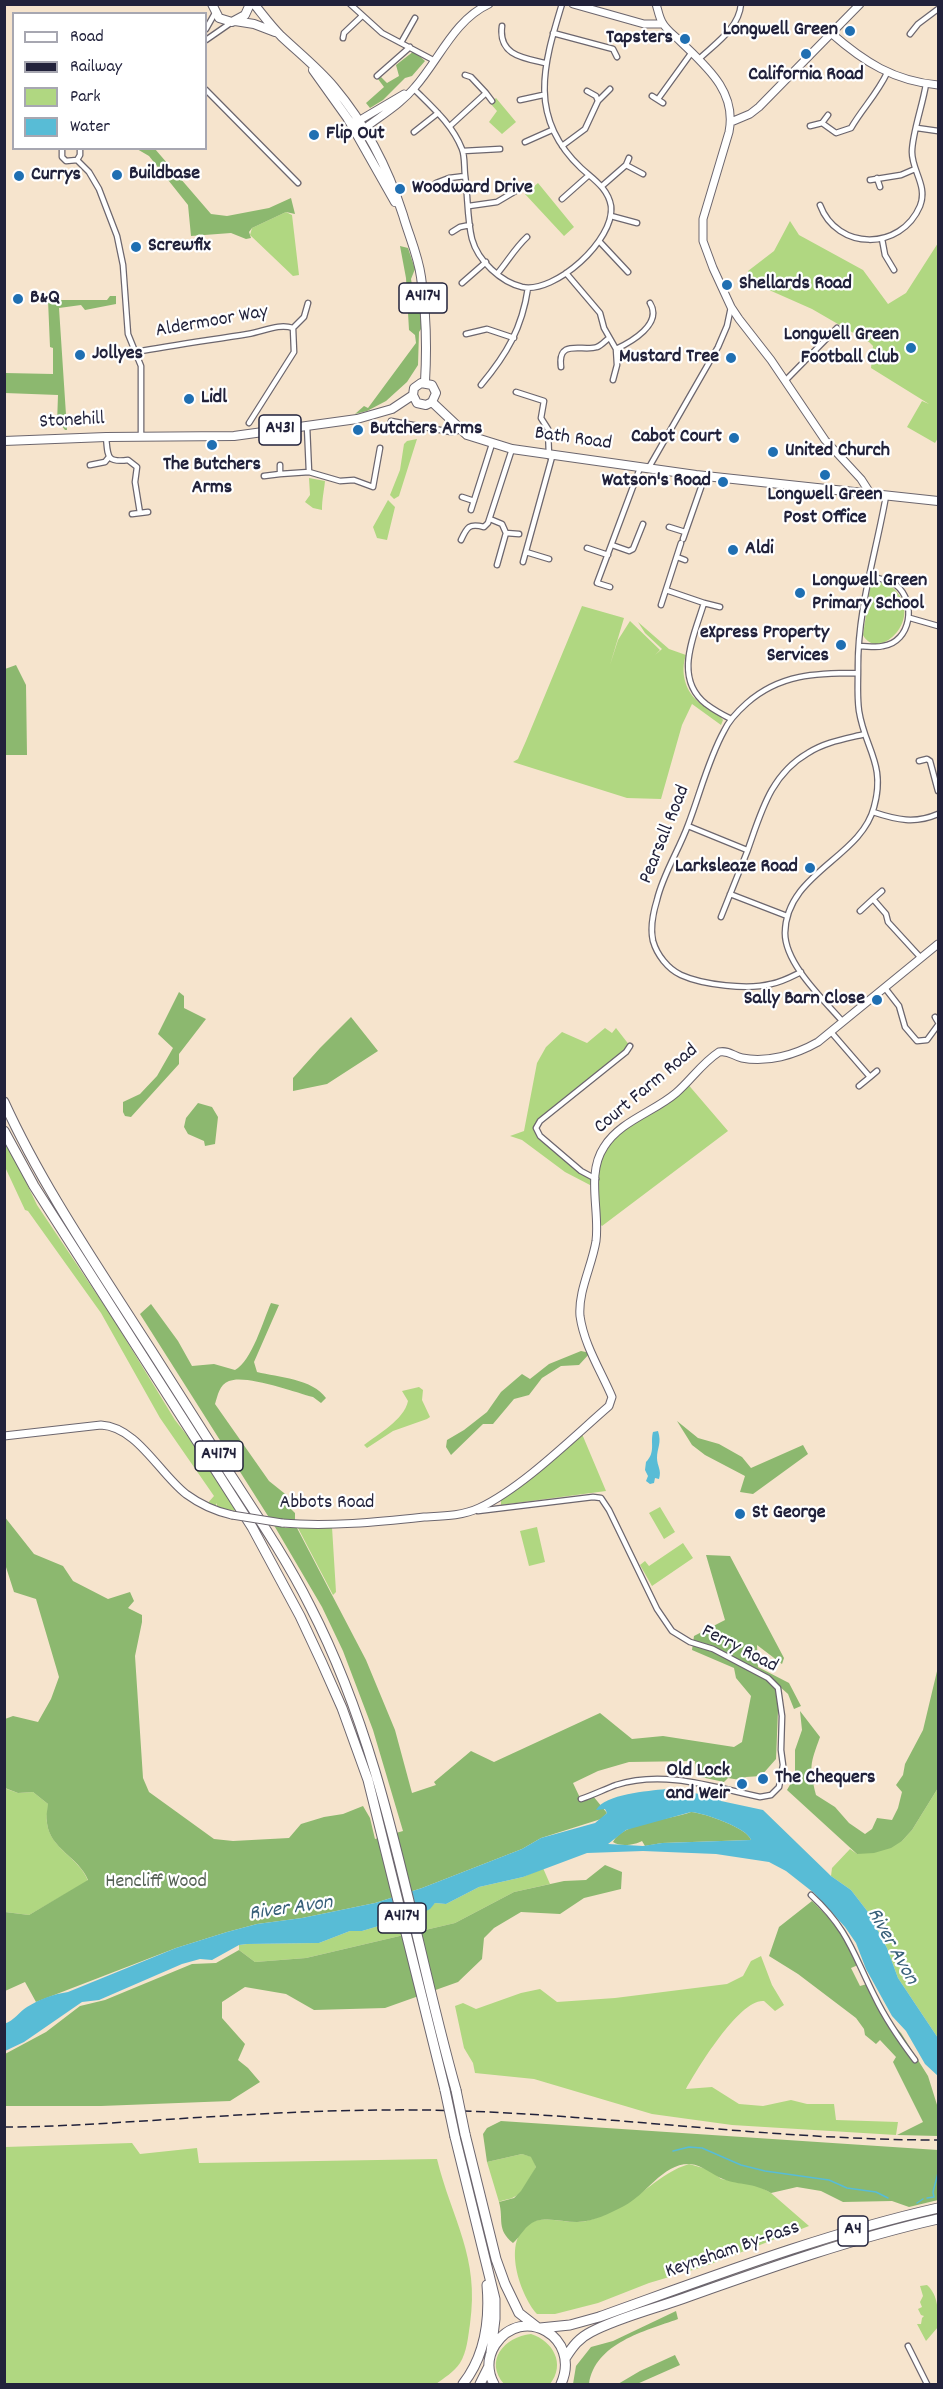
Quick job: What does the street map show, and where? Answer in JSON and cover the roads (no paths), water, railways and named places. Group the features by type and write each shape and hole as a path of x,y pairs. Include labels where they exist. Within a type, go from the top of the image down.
{"highway":[{"name":"A4174","path":"4,1102 40,1174 83,1245 267,1531 311,1606 335,1658 356,1711 391,1829 496,2259 519,2313 539,2328"},
{"name":"A4174","path":"4,1131 34,1186 252,1527 284,1586 342,1708 368,1780 495,2299 491,2352"},
{"name":"Keynsham By-Pass","path":"491,2352 507,2332 522,2327 570,2325 599,2317 788,2250 939,2208"},
{"name":"Keynsham By-Pass","path":"566,2357 574,2344 600,2328 791,2260 939,2219"},
{"path":"463,2385 478,2361 487,2320 486,2276 479,2232"},
{"path":"539,2328 558,2340 566,2357 563,2385"},
{"path":"480,2385 488,2367 491,2352"},
{"path":"488,2367 494,2385"}],"main road":[{"name":"A4174","path":"233,21 245,15 252,4 279,34 333,86 362,125 390,181 414,247 421,277 426,347 425,382"},
{"name":"A4174","path":"212,8 219,18 254,24 279,34"},
{"name":"A4174","path":"299,52 348,120 403,216"},
{"name":"A4174","path":"362,125 381,179"},
{"name":"A431","path":"141,436 234,436 375,415 397,406 413,395 417,385 425,382"},
{"path":"413,395 417,403 422,405 432,402 435,398 435,389 425,382"},
{"name":"Bath Road","path":"432,402 474,439 512,449 705,476 939,501"},
{"name":"Stonehill","path":"4,441 141,436"}],"street":[{"path":"348,120 362,125 414,89 458,27 489,4"},
{"path":"414,89 450,126 463,151 473,241 486,262 510,284 528,288 543,287 555,282 599,241 611,216 611,206 602,186 562,146 552,130 543,95 545,63 562,4"},
{"path":"573,4 644,24 662,24"},
{"path":"656,4 662,24 713,74 729,103 731,122 706,200 702,235 713,268 731,307 825,440 870,493"},
{"path":"699,59 732,28 740,15 741,4"},
{"path":"731,122 741,119 759,106 860,4"},
{"path":"352,5 382,33 402,41 435,61"},
{"path":"207,26 212,8"},
{"path":"910,34 939,9"},
{"path":"342,38 344,33 362,16"},
{"path":"402,41 415,18"},
{"path":"207,39 233,21"},
{"path":"909,22 916,28"},
{"path":"502,26 503,41 512,54 545,63"},
{"path":"553,33 613,49 617,57"},
{"path":"831,33 856,55 887,73 926,84 939,85"},
{"path":"377,76 410,47"},
{"path":"658,99 692,52"},
{"path":"822,123 836,133 845,132 851,128 864,107 875,96 887,73"},
{"path":"465,75 471,78 492,101"},
{"path":"820,205 828,219 841,231 859,238 882,239 905,228 920,207 923,189 915,170 912,150 926,84"},
{"path":"526,89 526,97"},
{"path":"562,146 585,129 598,101 610,89"},
{"path":"207,91 297,183"},
{"path":"587,91 596,96 598,101"},
{"path":"450,126 486,93"},
{"path":"520,100 543,95"},
{"path":"652,96 663,103"},
{"path":"414,132 438,113"},
{"path":"810,126 822,123 828,115"},
{"path":"917,128 939,131"},
{"path":"525,142 552,130"},
{"path":"463,151 500,149"},
{"name":"Aldermoor Way","path":"62,150 62,157 66,161 77,160 89,172 99,189 117,236 123,265 128,334 141,366 141,436"},
{"path":"77,160 80,150"},
{"path":"602,186 626,165 629,158"},
{"path":"626,165 643,174"},
{"path":"870,180 901,175 915,170"},
{"path":"562,198 589,175"},
{"path":"436,183 449,178 465,176"},
{"path":"877,178 880,187"},
{"path":"469,206 497,202 519,189"},
{"path":"611,216 637,223"},
{"path":"452,232 470,225"},
{"path":"497,274 512,257 515,248 527,237"},
{"path":"882,239 885,255 894,270"},
{"path":"599,241 628,272"},
{"path":"890,263 897,258"},
{"path":"462,284 486,262"},
{"path":"566,273 600,313 609,338 616,349 617,365 613,380"},
{"path":"481,385 500,362 514,338 525,308 528,288"},
{"path":"249,423 294,352 293,328 304,317 308,303"},
{"path":"616,349 635,339 645,330 653,314 650,303"},
{"path":"610,588 597,583 644,468 718,347 727,326 731,307"},
{"name":"Aldermoor Way","path":"136,352 248,334 285,325 293,328"},
{"path":"785,381 837,328"},
{"path":"466,334 487,329 514,338"},
{"path":"561,367 560,361 564,352 572,347 596,348 609,338"},
{"path":"516,392 544,401 542,418 548,429 550,456 523,562"},
{"path":"391,421 451,432 462,430"},
{"path":"307,426 309,472"},
{"path":"106,437 109,457 116,462 128,460 137,467 135,482 140,513"},
{"path":"471,510 492,444"},
{"path":"264,476 309,472 340,481 354,480 373,488 380,448"},
{"path":"461,540 468,526 472,524 484,527 490,519 512,449"},
{"path":"90,465 105,462 109,457"},
{"path":"280,465 280,474"},
{"path":"855,492 856,474"},
{"path":"661,605 705,476"},
{"path":"843,1023 801,972 790,954 785,934 791,903 801,889 864,828 873,812 878,793 878,771 859,710 858,673 862,611 886,496"},
{"path":"462,497 474,501"},
{"path":"132,514 148,512"},
{"path":"490,519 502,524 506,533 497,565"},
{"path":"612,545 629,551 633,549 643,524"},
{"path":"669,527 686,532"},
{"path":"506,533 519,534"},
{"path":"587,548 608,555"},
{"path":"526,552 549,559"},
{"path":"676,557 685,560"},
{"path":"859,646 885,646 903,633 909,618 907,600 895,584 869,576"},
{"path":"666,590 720,607"},
{"path":"704,603 688,661 687,673 692,689 706,704 731,719"},
{"path":"909,618 939,626"},
{"name":"Pearsall Road","path":"801,972 769,985 745,987 717,984 681,975 668,966 658,953 653,939 652,923 657,899 688,826 719,741 731,719 757,695 785,680 820,673 858,673"},
{"path":"721,916 760,812 773,786 789,766 821,746 865,734"},
{"path":"919,761 927,759 930,761 939,791"},
{"path":"873,812 897,820 913,821 939,814"},
{"path":"688,826 747,850"},
{"path":"860,911 882,891"},
{"path":"730,894 787,916"},
{"path":"873,899 886,914 888,922 921,958"},
{"name":"Court Farm Road","path":"467,1512 498,1497 552,1456 612,1401 587,1343 580,1315 584,1285 596,1240 596,1179 599,1154 609,1139 627,1124 677,1092 719,1052 727,1051 743,1058 764,1059 803,1050 843,1023 939,944"},
{"path":"885,988 899,1006 905,1027 917,1041 927,1040 937,1022"},
{"path":"831,1032 870,1077"},
{"path":"596,1179 581,1171 540,1136 536,1128 540,1121 626,1052 630,1046"},
{"path":"859,1086 877,1071"},
{"name":"Abbots Road","path":"4,1436 111,1425 130,1436 186,1494 208,1508 232,1515 299,1524 395,1520 467,1512"},
{"path":"498,1497 497,1506 500,1508"},
{"name":"Ferry Road","path":"467,1512 593,1497 601,1498 657,1610 672,1632 690,1642 713,1649 768,1678 778,1690 782,1716 783,1765 779,1787 771,1795 760,1797 695,1782 670,1779 624,1783 582,1799"},
{"path":"811,1895 828,1911 844,1932 875,1997 898,2038 915,2060"},
{"path":"908,2346 927,2385"}],"water":[{"path":"658,1431 657,1458 660,1476 650,1484 646,1481 648,1476 645,1470 646,1462 652,1451 653,1432"},
{"path":"666,1789 721,1797 721,1801 763,1810 831,1876 851,1890 868,1912 887,1948 898,1978 938,2038 938,2076 925,2064 906,2031 892,2016 866,1969 856,1943 845,1927 814,1893 786,1871 769,1862 716,1854 643,1851 587,1853 523,1877 479,1887 446,1904 435,1903 422,1913 362,1931 350,1931 319,1943 239,1945 212,1960 200,1959 182,1964 99,2000 82,2002 24,2042 5,2051 4,2024 42,1999 68,1992 176,1948 227,1932 257,1924 302,1918 375,1903 422,1888 522,1849 541,1838 595,1823 607,1813 605,1809 596,1810 608,1800 628,1794","holes":["691,1812 734,1826 748,1835 751,1840 662,1843 643,1846 608,1844 626,1830"]}],"waterway":[{"path":"673,2151 689,2147 702,2148 741,2165 765,2171 829,2180 847,2188 876,2192 888,2198"},
{"path":"927,2198 934,2197 933,2192 938,2173"},
{"path":"917,2203 923,2199"}],"railway":[{"path":"4,2127 82,2125 293,2112 427,2110 555,2116 810,2136 938,2140"}],"place":[{"name":"Longwell Green","path":"850,31"},
{"name":"Tapsters","path":"685,39"},
{"name":"California Road","path":"806,54"},
{"name":"Flip Out","path":"314,135"},
{"name":"Buildbase","path":"117,175"},
{"name":"Currys","path":"19,176"},
{"name":"Woodward Drive","path":"400,189"},
{"name":"Screwfix","path":"136,247"},
{"name":"Shellards Road","path":"727,285"},
{"name":"B&Q","path":"18,299"},
{"name":"Longwell Green Football Club","path":"911,348"},
{"name":"Jollyes","path":"80,355"},
{"name":"Mustard Tree","path":"731,358"},
{"name":"Lidl","path":"189,399"},
{"name":"Butchers Arms","path":"358,430"},
{"name":"Cabot Court","path":"734,438"},
{"name":"The Butchers Arms","path":"212,445"},
{"name":"United Church","path":"773,452"},
{"name":"Longwell Green Post Office","path":"825,475"},
{"name":"Watson's Road","path":"723,482"},
{"name":"Aldi","path":"733,550"},
{"name":"Longwell Green Primary School","path":"800,593"},
{"name":"eXpress Property Services","path":"841,645"},
{"name":"Larksleaze Road","path":"810,868"},
{"name":"Sally Barn Close","path":"877,1000"},
{"name":"St George","path":"740,1514"},
{"name":"The Chequers","path":"763,1779"},
{"name":"Old Lock and Weir","path":"742,1784"}],"park label":[{"name":"Hencliff Wood","path":"156,1883"}],"water label":[{"name":"River Avon","path":"291,1910"},
{"name":"River Avon","path":"891,1947"}]}
